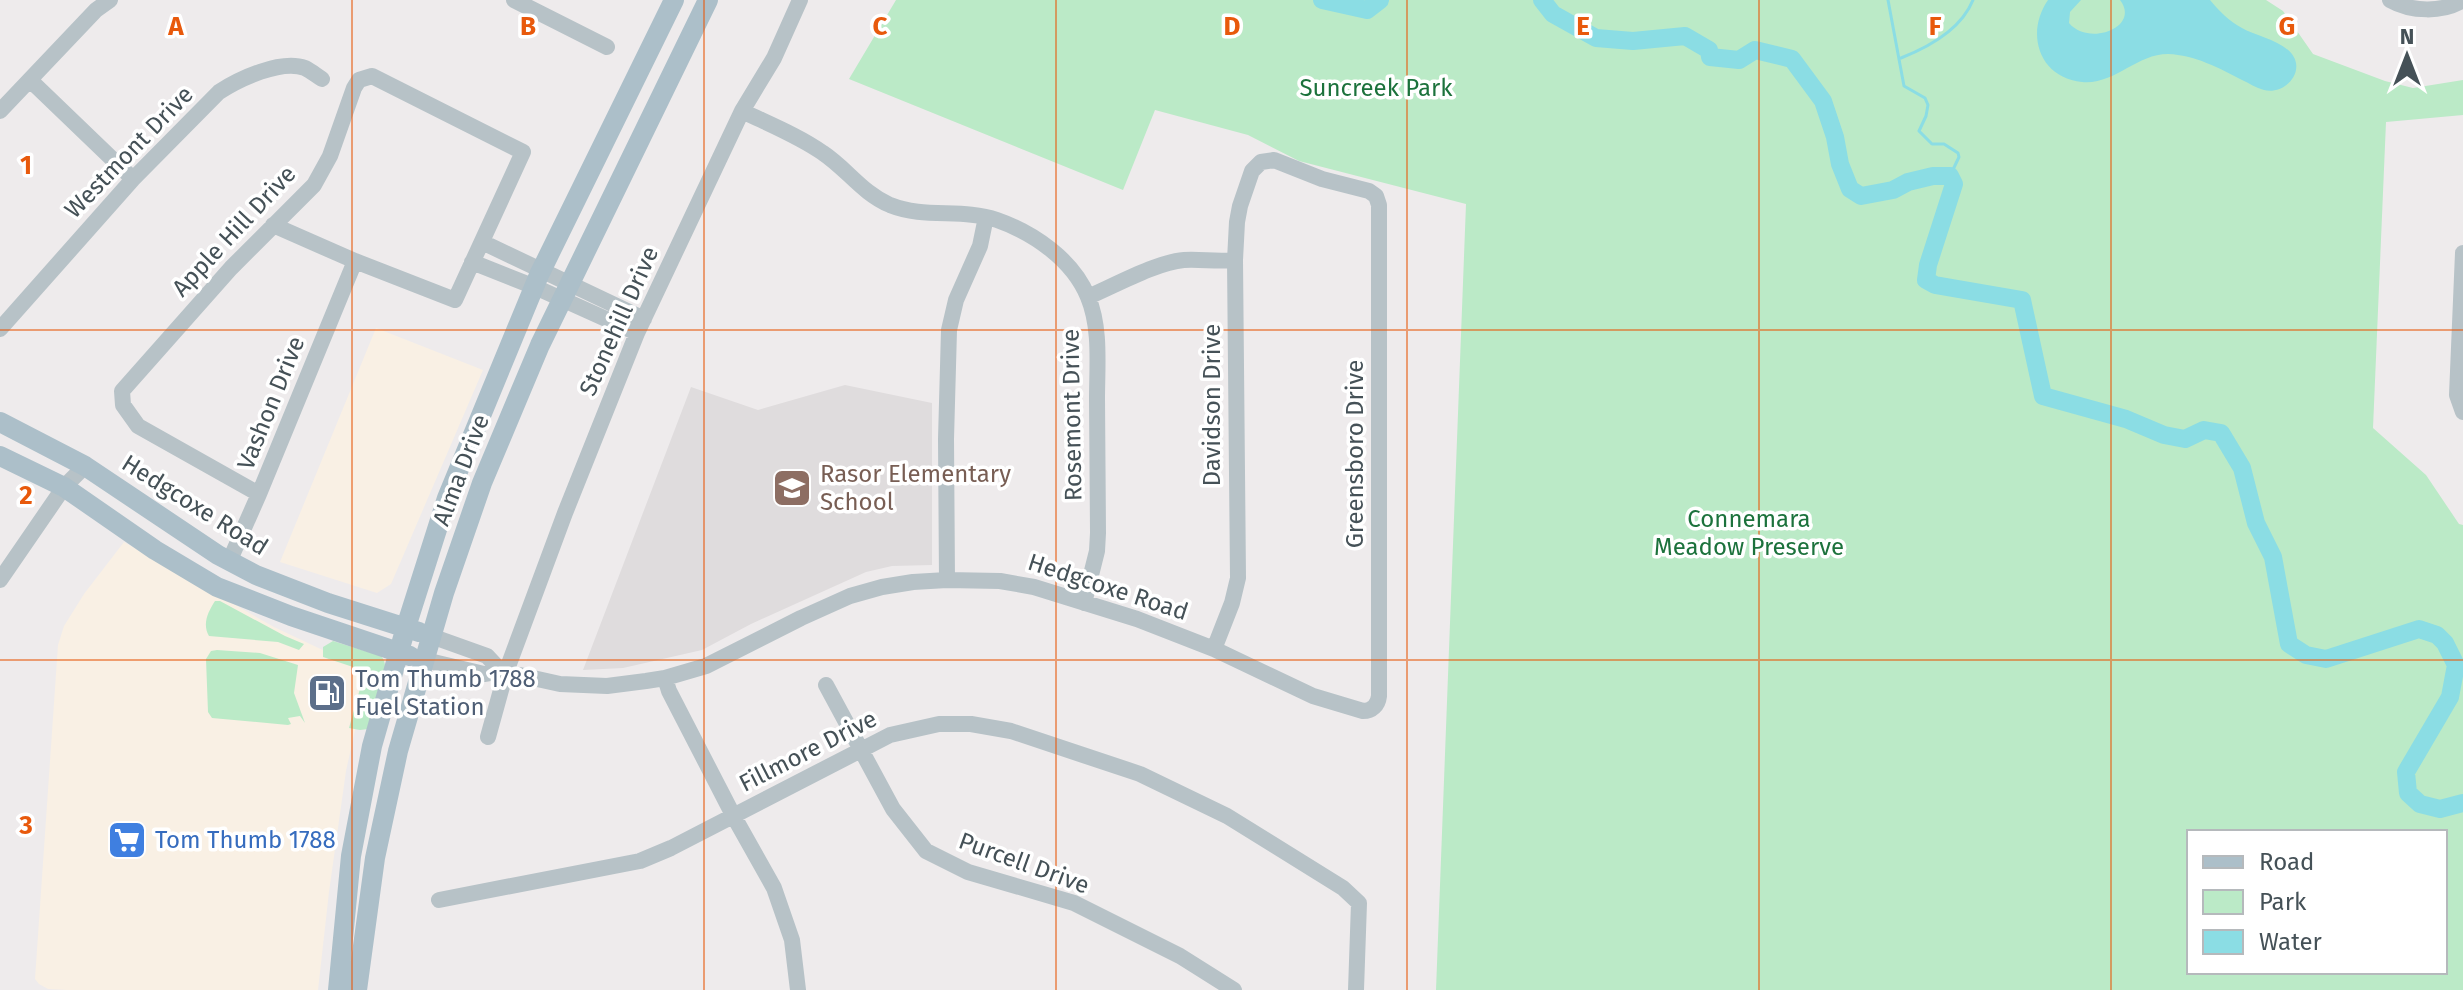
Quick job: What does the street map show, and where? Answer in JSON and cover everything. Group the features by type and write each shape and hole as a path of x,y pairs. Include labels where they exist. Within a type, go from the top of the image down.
{"main road":[{"name":"Alma Drive","path":"338,990 351,856 372,746 447,498 538,278 674,0"},
{"name":"Alma Drive","path":"357,990 375,858 398,751 458,550 496,446 565,291 708,0"},
{"name":"Hedgcoxe Road","path":"0,422 85,466 229,562 289,589 431,636"},
{"path":"473,436 496,446"},
{"name":"Hedgcoxe Road","path":"0,456 64,487 155,550 217,587 291,616 425,660"},
{"path":"217,587 229,562"},
{"path":"351,856 375,858"}],"street":[{"path":"514,0 543,6 607,47"},
{"name":"Stonehill Drive","path":"488,737 503,672 640,326 742,111 774,58 800,0"},
{"path":"2390,0 2400,5 2436,10 2463,0"},
{"path":"0,111 97,3"},
{"name":"Westmont Drive","path":"0,329 133,179 219,92 258,72 285,67 302,67 322,79"},
{"name":"Apple Hill Drive","path":"259,494 138,426 123,405 122,391 194,308 314,185 330,156 359,80 372,76 523,152 482,242"},
{"path":"30,80 133,179"},
{"name":"Rosemont Drive","path":"742,111 821,151 866,191 893,206 919,213 986,217 1013,227 1056,253 1078,279 1088,297 1097,342 1098,533 1097,551 1084,603"},
{"name":"Davidson Drive","path":"1214,649 1230,611 1238,578 1235,260 1240,206 1252,171 1261,162 1274,160 1376,196"},
{"name":"Greensboro Drive","path":"1371,710 1379,696 1379,205 1376,196"},
{"path":"947,580 949,330 956,300 980,246 986,217"},
{"path":"273,225 455,300 482,242 538,278 640,326"},
{"path":"2463,253 2457,395 2463,412"},
{"path":"1088,297 1182,260 1235,260"},
{"name":"Vashon Drive","path":"229,562 355,261"},
{"path":"472,262 538,278"},
{"path":"0,580 64,487 85,466"},
{"name":"Hedgcoxe Road","path":"425,660 484,674 503,672 560,684 607,686 665,678 706,666 850,596 882,587 947,580 1000,581 1034,587 1137,619 1214,649 1313,696 1363,711 1371,710"},
{"name":"Hedgcoxe Road","path":"431,636 487,656 503,672"},
{"path":"665,678 785,913 792,940 798,990"},
{"name":"Purcell Drive","path":"826,685 893,809 926,851 968,872 1074,903 1180,956 1234,990"},
{"name":"Fillmore Drive","path":"439,900 640,861 890,735 939,724 971,724 1011,731 1062,746 1140,774 1206,804 1343,888 1359,903 1356,990"}],"shaded area":[{"path":"376,328 483,370 391,584 377,593 280,562"},
{"name":"Rasor Elementary School","path":"845,385 932,403 932,565 892,566 866,572 751,624 702,650 623,668 583,670 691,387 758,410"},
{"path":"124,542 274,627 346,661 362,674 360,708 346,771 318,990 67,990 48,989 35,979 58,645 64,626 84,594"}],"green space":[{"path":"896,0 2266,0 2283,11 2313,54 2413,88 2463,80 2463,115 2386,122 2373,428 2426,475 2459,524 2463,525 2463,990 1436,990 1466,204 1299,161 1248,135 1155,110 1123,190 849,79"},
{"path":"215,601 304,644 299,650 278,642 209,636 206,623"},
{"path":"333,641 381,656 384,661 383,678 368,729 349,728 361,685 353,667 323,657 323,647"},
{"path":"211,651 260,653 298,665 294,693 305,723 300,716 288,718 291,724 288,725 212,718 208,712 206,659"}],"water":[{"path":"2048,0 2081,0 2070,12 2069,23 2078,30 2099,33 2110,31 2124,18 2125,10 2120,0 2210,0 2237,25 2288,50 2296,63 2295,75 2282,88 2270,91 2206,63 2168,54 2156,55 2094,82 2067,79 2046,63 2040,52 2038,26"}],"waterway":[{"path":"1322,0 1367,10 1380,0"},
{"path":"1542,0 1553,14 1596,38 1633,41 1685,36 1709,50 1710,57 1739,60 1755,50 1792,59 1823,101 1840,164 1850,189 1861,196 1893,190 1908,182 1933,176 1950,176 1954,184 1926,280 1935,285 2022,300 2043,396 2126,419 2164,435 2185,439 2204,430 2221,433 2242,468 2256,523 2273,557 2289,644 2306,655 2326,659 2419,629 2437,635 2445,643 2456,665 2450,697 2406,772 2408,793 2420,804 2440,809 2463,803"},
{"path":"1888,0 1904,86 1925,98 1928,105 1919,131 1932,144 1944,144 1958,153 1950,176"},
{"path":"1901,58 1933,43 1952,29 1968,11 1973,0"}],"place":[{"name":"Rasor Elementary School","path":"792,488"},
{"name":"Tom Thumb 1788 Fuel Station","path":"327,693"},
{"name":"Tom Thumb 1788","path":"127,840"}],"park label":[{"name":"Suncreek Park","path":"1376,88"},
{"name":"Connemara Meadow Preserve","path":"1749,533"}]}
